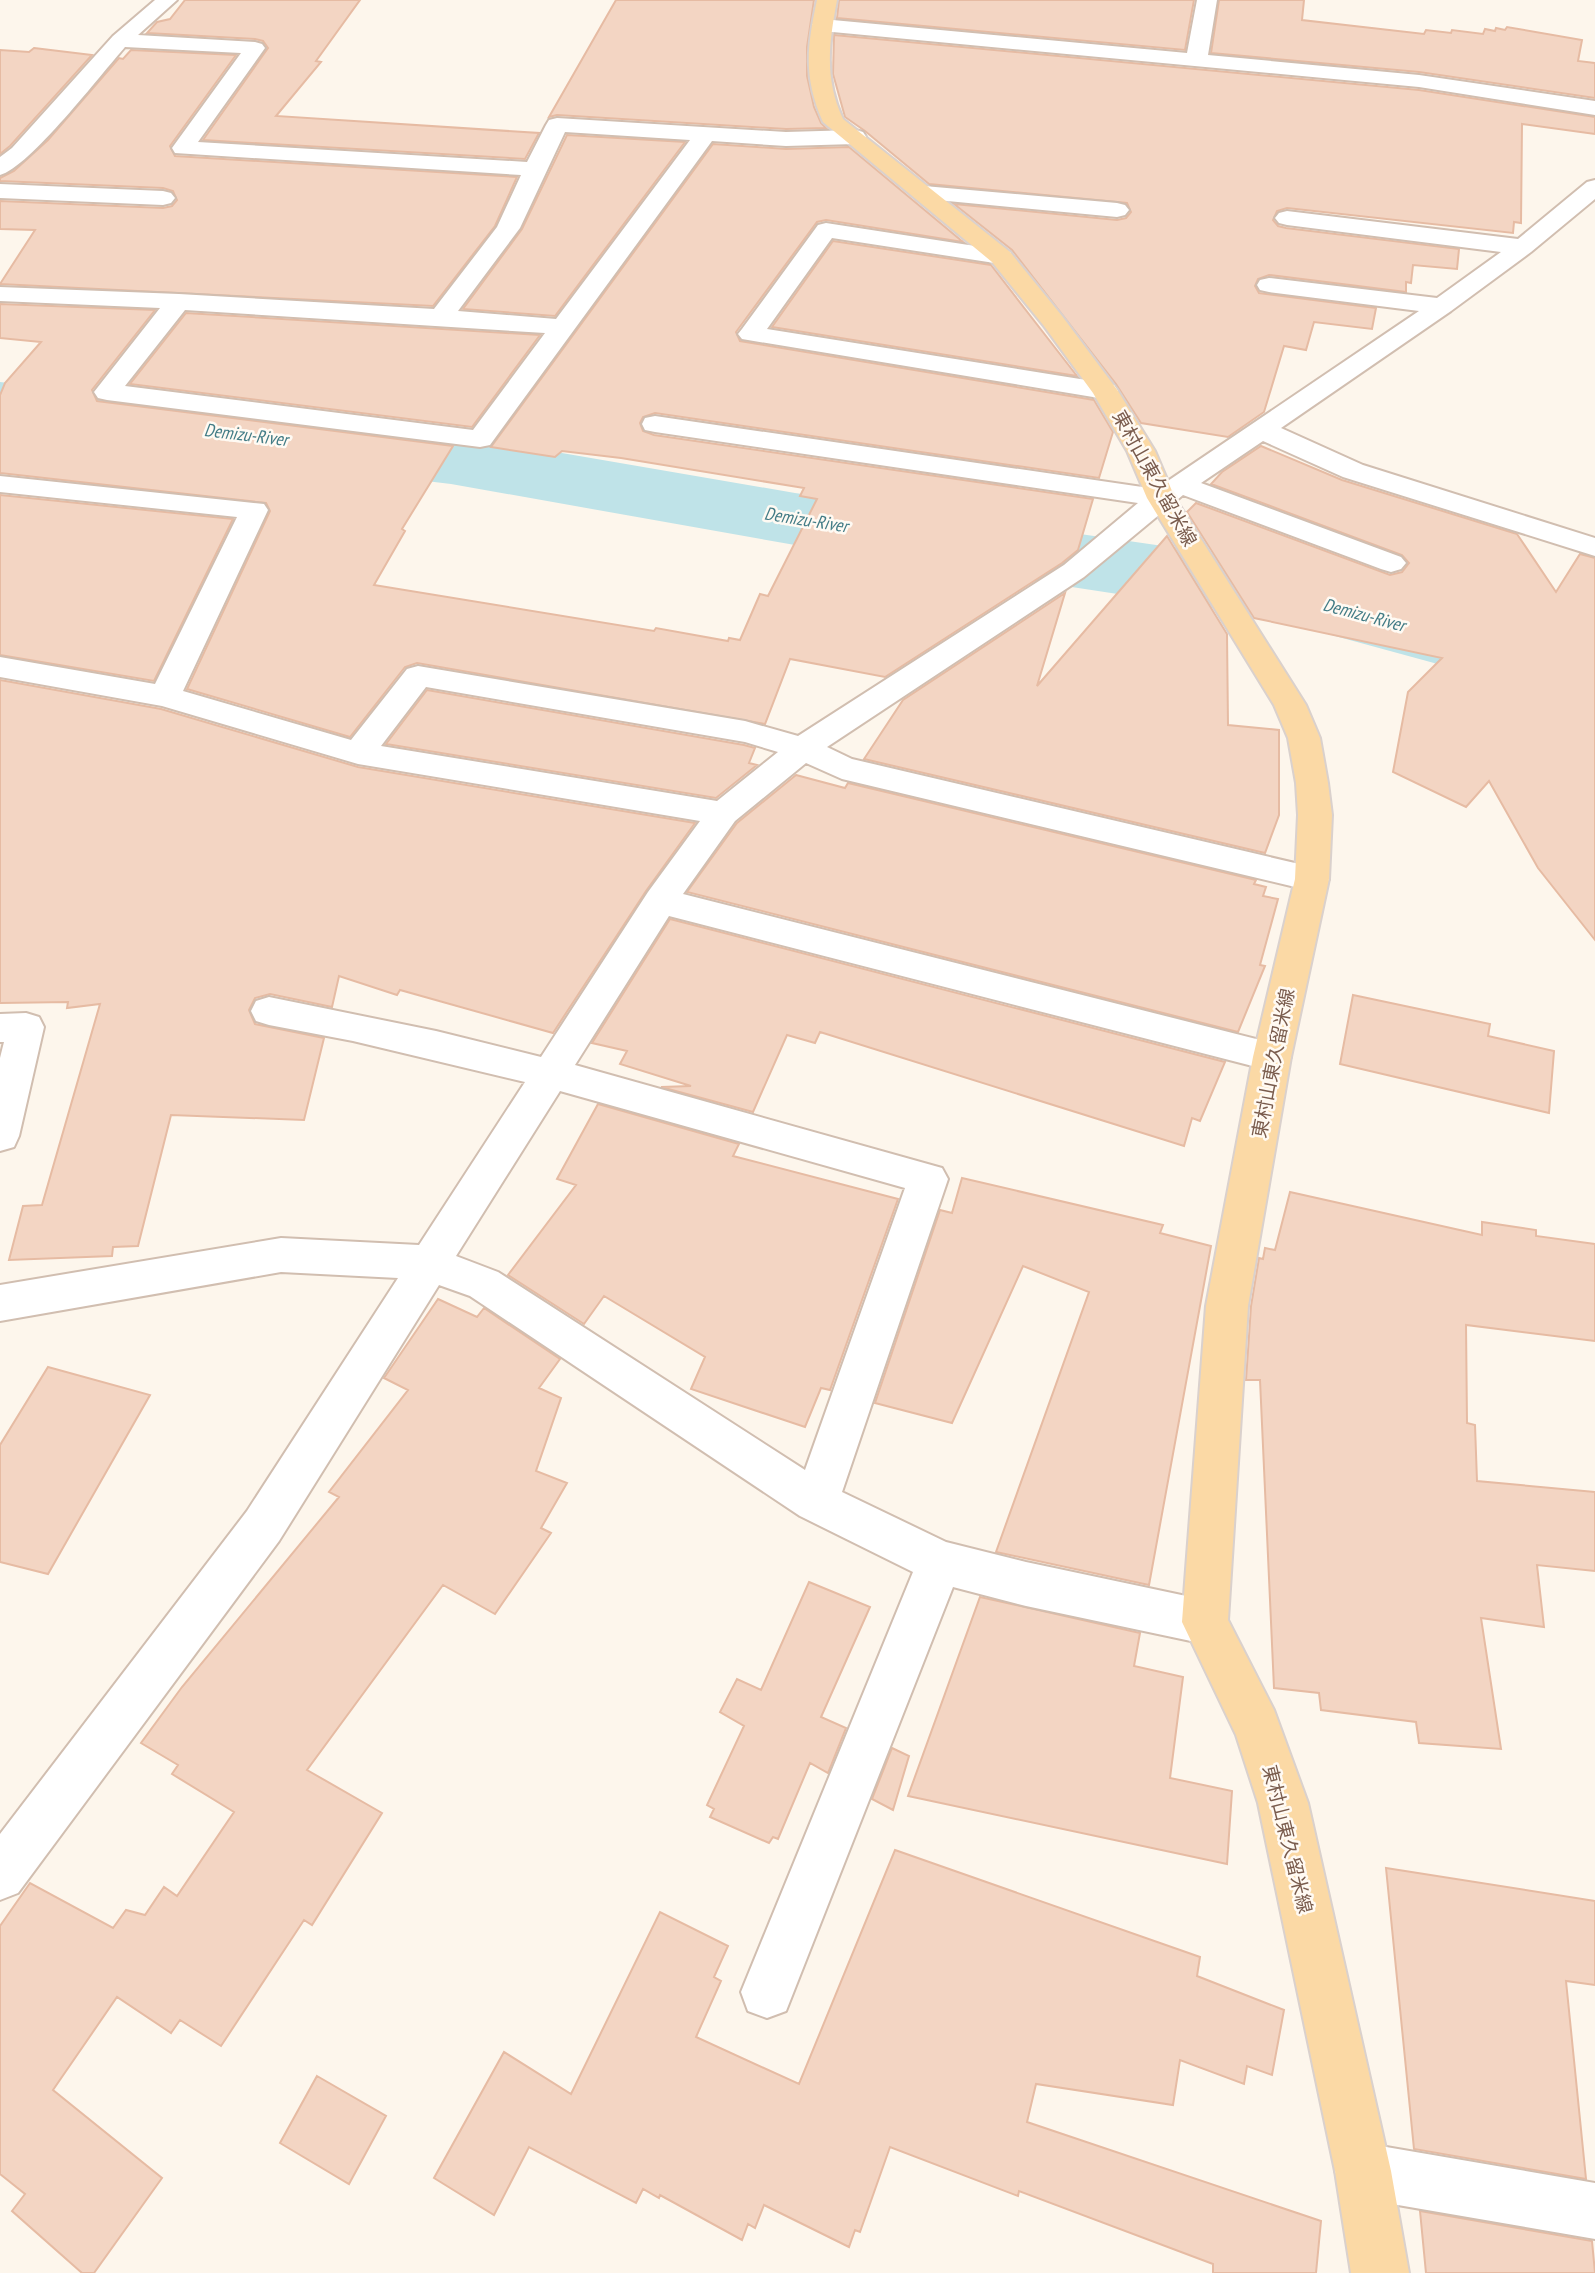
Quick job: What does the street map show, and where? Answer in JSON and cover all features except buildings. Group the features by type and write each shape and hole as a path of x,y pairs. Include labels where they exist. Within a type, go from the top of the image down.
{"main road":[{"name":"東村山東久留米線","path":"827,0 816,78 822,99 834,122 1001,257 1105,391 1142,451 1171,491 1207,569 1290,705 1304,738 1315,815 1312,878 1272,1057 1227,1306 1205,1622 1257,1727 1283,1803 1363,2171 1380,2273"}],"street":[{"path":"0,168 20,153 120,40 167,0"},
{"path":"1197,58 1207,0"},
{"path":"822,25 1197,58 1419,81 1595,108"},
{"path":"120,40 259,42 183,148 535,169"},
{"path":"442,316 508,228 557,125 786,139 855,137"},
{"path":"179,301 107,392 480,439 705,135"},
{"path":"0,1875 263,1526 660,901 723,813 803,748 1085,562 1171,491 1442,306 1523,247 1595,187"},
{"path":"0,191 163,198"},
{"path":"924,193 1117,210"},
{"path":"1287,218 1523,247"},
{"path":"1001,257 826,230 751,334 1105,391"},
{"path":"1269,285 1442,306"},
{"path":"0,294 442,316 562,327"},
{"path":"655,424 1171,491 1391,563"},
{"path":"1262,430 1353,471 1595,547"},
{"path":"0,484 254,510 165,696"},
{"path":"0,667 165,696 358,753 723,813"},
{"path":"358,753 418,676 745,732 803,748 842,768 1312,878"},
{"path":"660,901 1272,1057"},
{"path":"269,1011 369,1029 551,1072 928,1179 816,1502"},
{"path":"0,1028 26,1027 0,1136"},
{"path":"0,1303 281,1255 428,1263 484,1284 816,1502 940,1562 1026,1584 1205,1622"},
{"path":"767,1992 940,1562"},
{"path":"1363,2171 1595,2211"}],"waterway":[{"name":"Demizu-River","path":"0,406 451,459 795,519 1267,589 1467,642 1595,702"}]}
